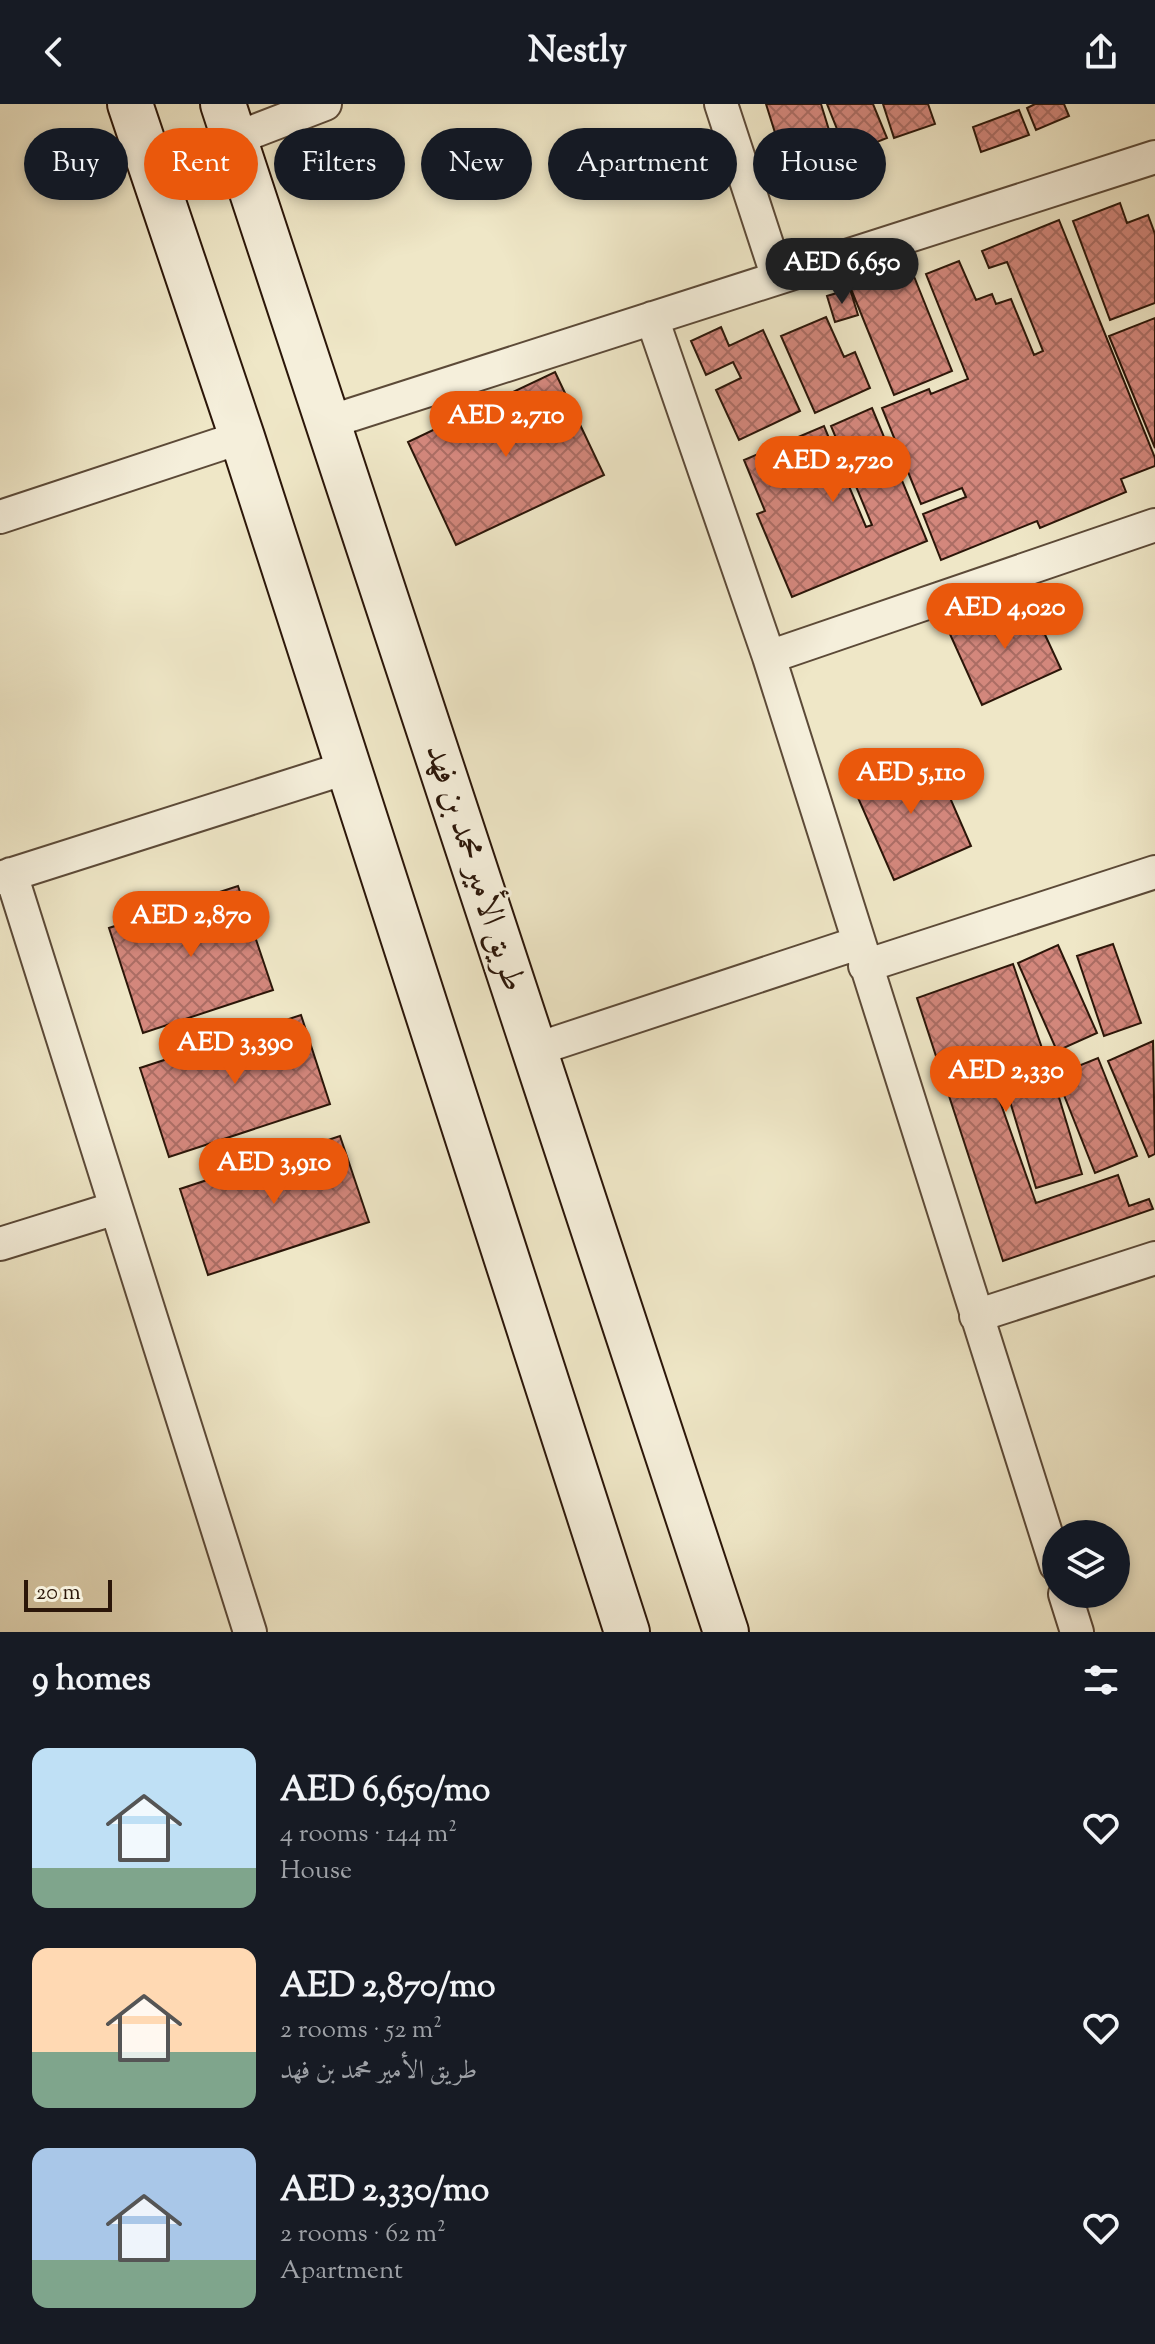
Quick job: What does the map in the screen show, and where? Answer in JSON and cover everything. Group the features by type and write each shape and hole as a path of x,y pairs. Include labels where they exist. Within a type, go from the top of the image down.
{"street":[{"path":"130,104 242,437 627,1632"},
{"path":"229,121 325,104"},
{"path":"721,104 778,278"},
{"name":"طريق الأمير محمد بن فهد","path":"229,121 726,1632"},
{"path":"329,422 1155,157"},
{"path":"652,318 769,657 1042,1521"},
{"path":"0,517 242,437"},
{"path":"769,657 1155,525"},
{"path":"250,1632 116,1208 6,876 349,767"},
{"path":"534,1050 1155,872"},
{"path":"0,1244 116,1208"},
{"path":"976,1316 1155,1258"},
{"path":"1069,1608 1077,1632"}],"building":[{"path":"766,104 821,104 828,128 774,128"},
{"path":"827,104 873,104 883,128 837,128"},
{"path":"883,104 928,104 935,124 894,138"},
{"path":"1035,104 1064,104 1069,116 1036,130 1027,108"},
{"path":"1019,110 1029,135 981,152 973,127"},
{"path":"1120,203 1127,223 1148,215 1155,234 1155,303 1110,320 1073,221"},
{"path":"1059,220 1155,458 1155,466 1121,479 1126,492 1040,528 1037,521 941,560 923,514 966,497 962,488 921,504 882,408 929,389 931,394 968,379 926,274 959,261 976,300 992,294 996,304 1011,299 1034,355 1043,351 1007,262 989,268 982,251"},
{"path":"890,273 894,282 913,274 952,371 894,395 851,289"},
{"path":"850,289 858,315 835,322 827,296"},
{"path":"826,317 844,357 855,352 870,388 815,413 781,336"},
{"path":"1155,318 1155,448 1109,336"},
{"path":"721,327 729,346 763,330 800,411 739,440 716,390 741,378 733,362 706,375 691,341"},
{"path":"555,372 604,475 456,545 408,442"},
{"path":"872,408 927,541 792,597 757,514 765,511 744,460 824,426 866,527 872,525 831,426"},
{"path":"1027,596 1061,669 982,705 949,632"},
{"path":"915,751 929,783 941,777 971,846 894,880 852,784 892,766 891,763"},
{"path":"238,886 273,990 143,1033 109,928"},
{"path":"1113,944 1141,1023 1104,1036 1077,956"},
{"path":"1058,945 1097,1033 1057,1051 1018,963"},
{"path":"1013,964 1044,1054 990,1073 1036,1203 1118,1175 1129,1206 1149,1199 1153,1209 1003,1261 917,998"},
{"path":"301,1015 330,1104 169,1157 140,1068"},
{"path":"1153,1041 1155,1154 1149,1157 1108,1061"},
{"path":"1098,1058 1137,1156 1095,1173 1056,1075"},
{"path":"1052,1074 1082,1174 1036,1188 1006,1088"},
{"path":"340,1136 369,1222 208,1275 180,1189"}]}
